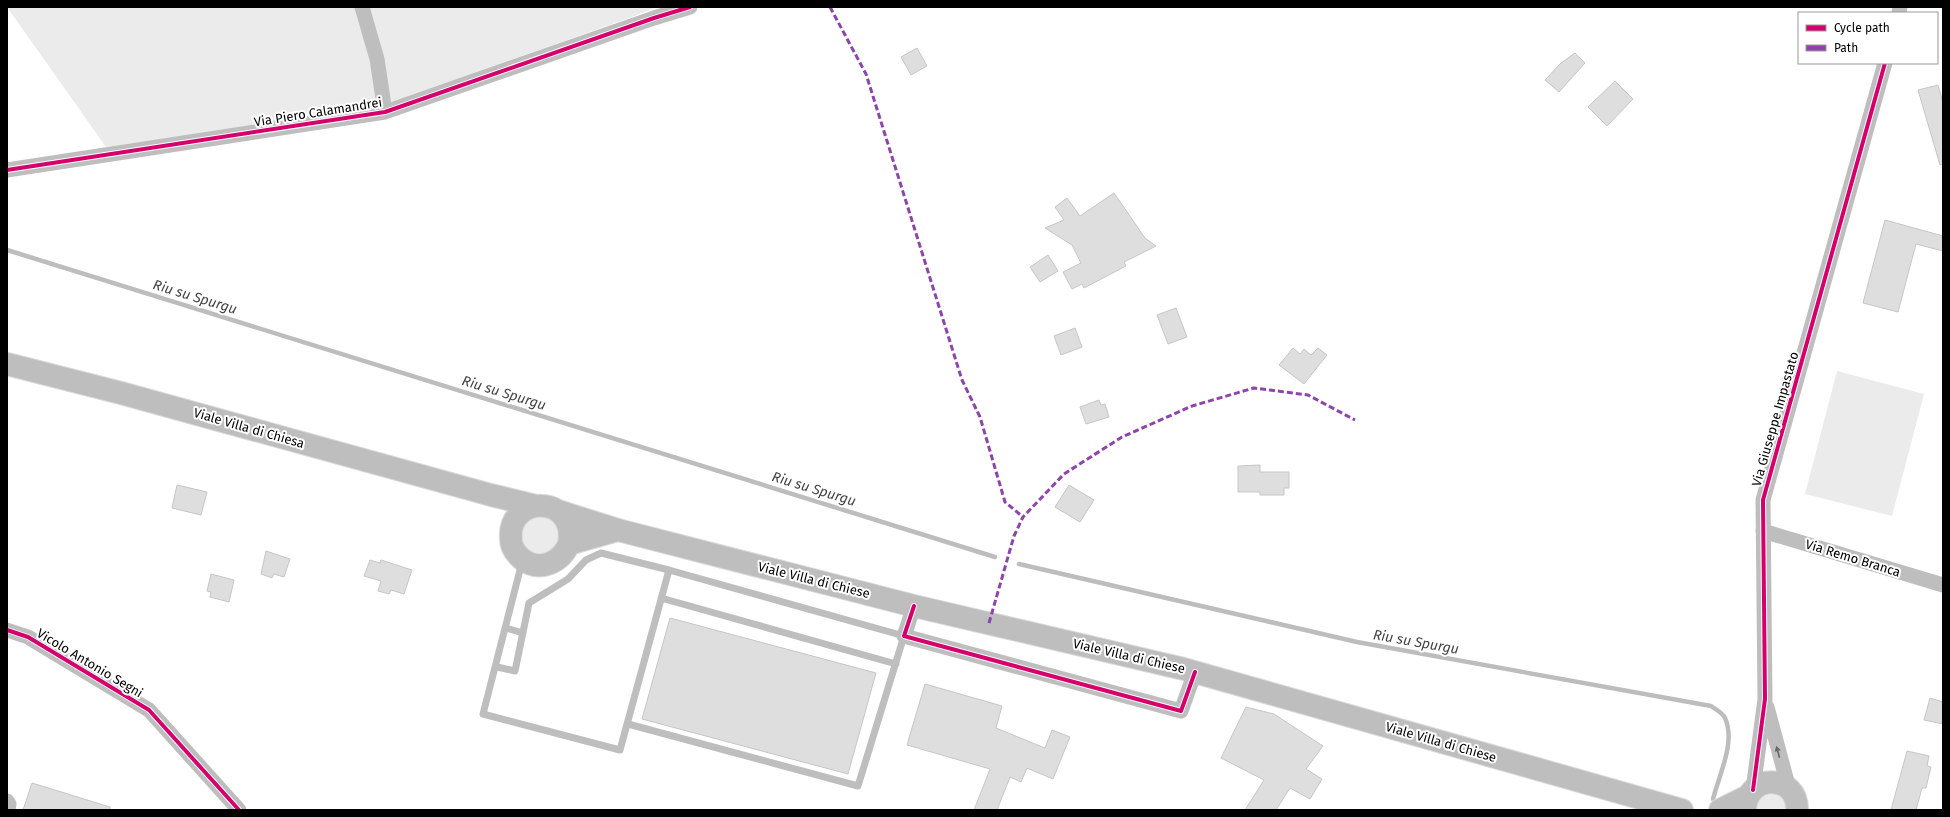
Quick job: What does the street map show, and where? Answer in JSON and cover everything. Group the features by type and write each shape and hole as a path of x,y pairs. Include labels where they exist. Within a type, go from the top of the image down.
{"main road":[{"name":"Viale Villa di Chiesa","path":"7,364 121,393 491,495 536,506 543,505 618,530"},
{"path":"491,495 512,524"},
{"path":"536,506 526,509 518,515 512,524 510,533 511,544 515,553 522,560 531,564 540,566 550,564 565,553 570,544 571,535 569,526 558,511"},
{"path":"570,544 618,530"},
{"name":"Viale Villa di Chiese","path":"618,530 914,606 1195,672 1682,810"},
{"path":"1720,810 1749,799 1759,785 1775,782 1797,801"}],"street":[{"path":"362,7 377,59 385,112"},
{"name":"Via Piero Calamandrei","path":"7,170 385,112 654,18 690,7"},
{"name":"Via Giuseppe Impastato","path":"1749,799 1765,699 1763,500 1885,64"},
{"name":"Via Remo Branca","path":"1763,532 1943,585"},
{"path":"914,606 904,636 1181,711 1195,672"},
{"name":"Vicolo Antonio Segni","path":"7,630 28,637 149,710 239,810"},
{"name":"Via Giuseppe Impastato","path":"1765,699 1797,801"},
{"path":"7,801 9,804 8,810"}],"lane":[{"path":"496,667 515,671 529,603 568,579 586,560 600,553 669,570 904,636 858,786 628,724"},
{"path":"522,560 483,714 620,750 669,570"},
{"path":"661,598 896,664"},
{"path":"506,628 523,633"}],"shaded area":[{"path":"7,7 357,7 370,49 377,101 374,107 304,119 106,147"},
{"path":"368,7 656,7 632,17 391,102"},
{"path":"1837,371 1924,394 1892,516 1805,494"},
{"path":"540,516 553,522 559,535 553,548 540,554 527,548 521,535 527,522"},
{"path":"1780,792 1789,810 1752,810 1759,793"}],"building":[{"path":"917,48 927,66 911,75 901,57"},
{"path":"1575,53 1585,63 1559,92 1545,80 1561,63"},
{"path":"1615,81 1633,99 1607,126 1588,107"},
{"path":"1938,85 1943,103 1943,164 1940,165 1918,90"},
{"path":"1114,193 1145,238 1156,246 1124,262 1126,266 1084,288 1082,284 1072,289 1063,272 1081,263 1072,245 1045,228 1064,220 1055,207 1067,198 1080,216"},
{"path":"1885,220 1943,236 1943,251 1916,244 1898,312 1863,303"},
{"path":"1048,255 1058,271 1040,282 1030,267"},
{"path":"1176,308 1187,337 1168,344 1157,315"},
{"path":"1075,328 1082,347 1061,355 1054,336"},
{"path":"1293,348 1300,354 1304,349 1311,355 1318,348 1327,355 1304,384 1279,365"},
{"path":"1099,400 1101,405 1105,404 1109,417 1086,424 1080,407"},
{"path":"1260,465 1260,472 1289,472 1289,488 1284,488 1284,495 1260,495 1260,492 1238,492 1238,466"},
{"path":"177,485 207,492 201,515 172,508"},
{"path":"1069,485 1094,500 1080,522 1055,507"},
{"path":"266,551 290,559 284,577 274,574 272,578 261,574"},
{"path":"370,560 380,563 381,560 412,570 404,594 391,590 389,594 378,591 381,581 364,576"},
{"path":"211,574 234,580 229,602 210,597 211,592 207,591"},
{"path":"670,618 876,673 848,774 642,719"},
{"path":"925,684 1002,706 996,728 1045,748 1052,730 1070,737 1053,779 1027,768 1021,782 1010,777 997,810 974,810 990,769 907,745"},
{"path":"1930,698 1943,702 1943,724 1924,720"},
{"path":"1246,707 1274,714 1323,746 1306,769 1322,779 1310,799 1290,788 1276,810 1245,810 1264,780 1221,758"},
{"path":"1907,751 1929,756 1927,766 1931,767 1926,788 1922,788 1916,810 1891,810"},
{"path":"32,783 110,807 110,810 23,810"}],"waterway":[{"name":"Riu su Spurgu","path":"7,250 995,557"},
{"name":"Riu su Spurgu","path":"1019,564 1357,642 1711,706 1724,716 1728,727 1729,737 1728,748 1713,799"}],"marked path":[{"path":"830,7 866,74 962,380 980,417 1005,502 1023,517"},
{"path":"989,623 1014,536 1023,517 1064,474 1122,437 1192,406 1254,388 1308,395 1355,420"}],"cycle path":[{"path":"7,170 385,112 654,18 690,7"},
{"path":"1753,790 1765,699 1763,500 1885,64"},
{"path":"914,606 904,636 1181,711 1195,672"},
{"path":"7,630 28,637 149,710 239,810"}]}
